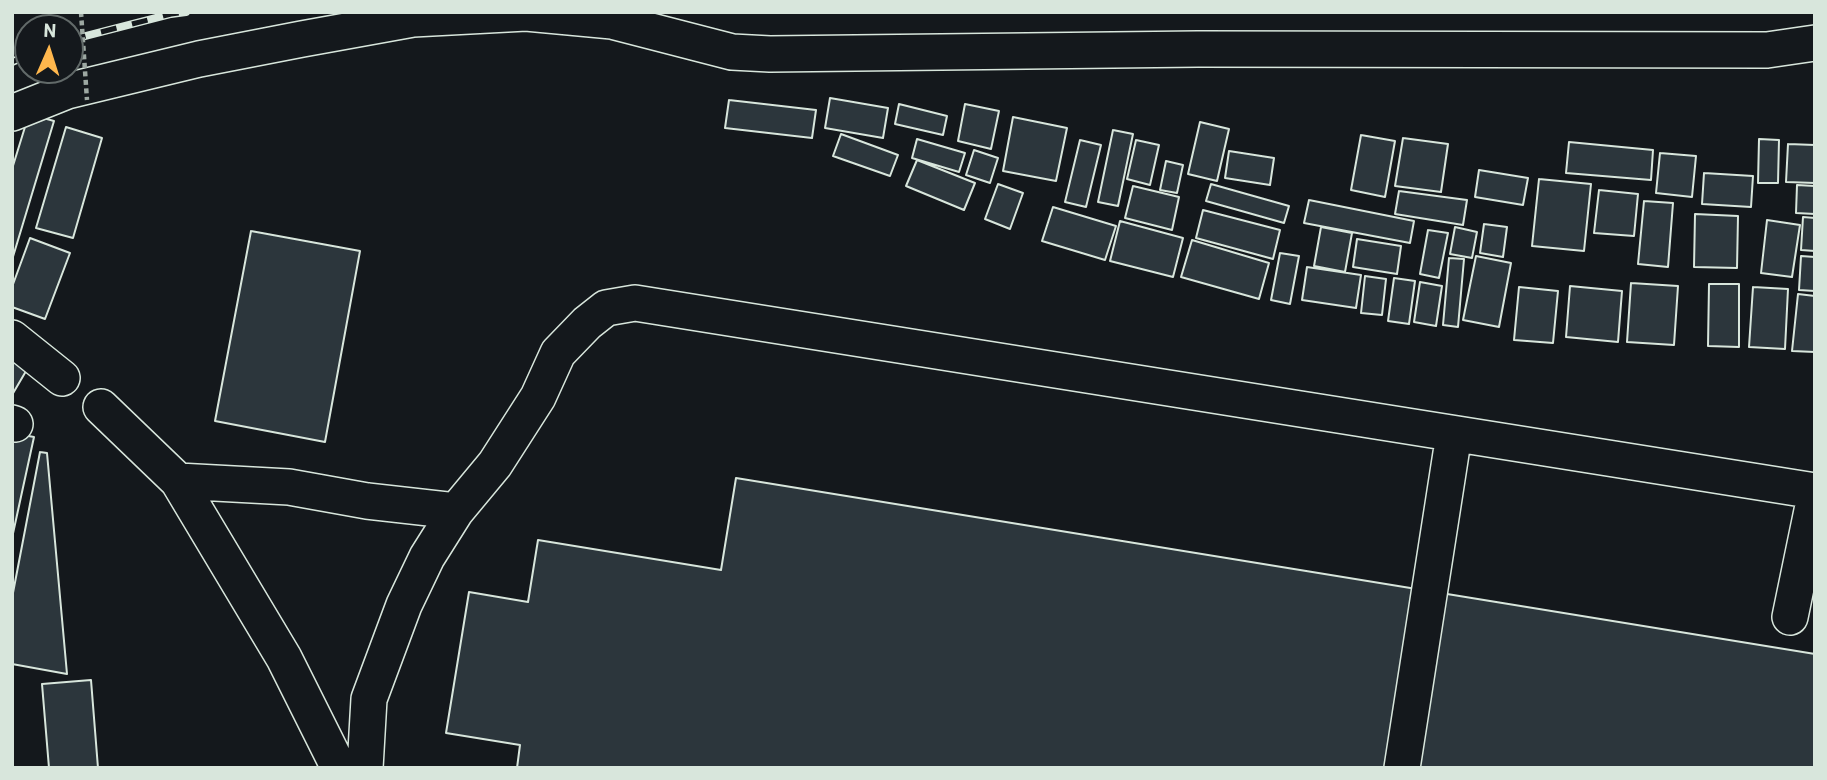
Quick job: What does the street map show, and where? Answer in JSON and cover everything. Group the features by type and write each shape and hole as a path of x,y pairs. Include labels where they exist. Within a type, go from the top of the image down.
{"street":[{"path":"12,113 67,91 199,59 276,44 413,19 526,13 612,21 732,52 770,54 1198,48 1766,50 1815,43"},
{"path":"365,768 369,699 404,605 421,569 456,511 495,464 538,397 558,353 606,308 635,303 1815,494 1790,617"},
{"path":"12,338 62,378"},
{"path":"101,407 178,481 284,658 339,768"},
{"path":"1402,768 1454,434"},
{"path":"178,481 289,487 367,501 456,511"}],"path":[{"path":"81,12 87,100"}],"building":[{"path":"830,98 888,108 883,138 825,128"},
{"path":"729,100 816,110 812,138 725,128"},
{"path":"899,104 947,116 943,135 895,124"},
{"path":"965,104 999,111 991,149 958,141"},
{"path":"29,114 54,121 12,260 12,169"},
{"path":"1013,117 1067,128 1056,181 1003,171"},
{"path":"1200,122 1229,129 1217,181 1188,174"},
{"path":"66,127 102,138 73,238 36,228"},
{"path":"1113,130 1133,134 1118,206 1098,202"},
{"path":"841,134 898,155 890,176 833,156"},
{"path":"1361,135 1395,141 1385,197 1351,190"},
{"path":"1403,138 1448,144 1441,192 1395,186"},
{"path":"917,139 965,153 959,172 912,158"},
{"path":"1759,139 1779,140 1778,183 1758,183"},
{"path":"1080,140 1101,145 1086,207 1065,202"},
{"path":"1136,140 1159,145 1150,185 1127,179"},
{"path":"1569,142 1653,150 1651,180 1566,173"},
{"path":"1788,144 1815,145 1815,183 1786,182"},
{"path":"974,150 998,158 990,183 966,175"},
{"path":"1229,151 1274,158 1270,185 1225,178"},
{"path":"1660,153 1696,156 1692,197 1656,193"},
{"path":"917,160 975,183 964,210 906,186"},
{"path":"1166,161 1183,165 1177,193 1160,190"},
{"path":"1479,170 1528,178 1523,205 1475,197"},
{"path":"1704,173 1753,176 1751,207 1702,204"},
{"path":"1539,179 1591,184 1584,251 1532,246"},
{"path":"998,184 1023,193 1010,229 985,219"},
{"path":"1211,184 1289,206 1284,223 1206,201"},
{"path":"1797,185 1815,186 1815,214 1796,213"},
{"path":"1133,186 1179,197 1172,230 1125,218"},
{"path":"1599,190 1638,194 1634,236 1594,233"},
{"path":"1399,191 1467,200 1463,225 1395,214"},
{"path":"1309,200 1414,221 1410,243 1304,223"},
{"path":"1644,201 1673,203 1668,267 1638,264"},
{"path":"1053,207 1116,226 1105,260 1042,241"},
{"path":"1203,210 1280,230 1273,259 1196,238"},
{"path":"1695,214 1738,216 1737,268 1694,267"},
{"path":"1803,217 1815,218 1815,251 1801,250"},
{"path":"1767,220 1800,225 1792,277 1761,273"},
{"path":"1120,221 1183,238 1173,277 1110,261"},
{"path":"1484,224 1507,227 1503,257 1480,253"},
{"path":"1321,227 1352,233 1345,272 1314,266"},
{"path":"1455,227 1477,232 1472,258 1450,254"},
{"path":"1428,230 1448,233 1439,278 1420,274"},
{"path":"251,231 360,251 325,442 215,421"},
{"path":"30,238 70,253 45,319 12,307 12,287"},
{"path":"1357,239 1401,246 1397,274 1353,267"},
{"path":"1192,240 1269,263 1259,299 1181,277"},
{"path":"1280,253 1299,256 1290,304 1271,300"},
{"path":"1476,256 1511,263 1499,327 1463,320"},
{"path":"1801,256 1815,257 1815,291 1799,290"},
{"path":"1449,258 1464,259 1458,327 1443,325"},
{"path":"1307,267 1361,275 1356,308 1302,300"},
{"path":"1365,276 1386,279 1382,315 1361,313"},
{"path":"1394,278 1415,281 1409,324 1388,321"},
{"path":"1420,282 1442,286 1436,326 1414,322"},
{"path":"1631,283 1678,286 1674,345 1627,342"},
{"path":"1709,284 1739,284 1739,347 1708,346"},
{"path":"1570,286 1622,291 1618,342 1566,337"},
{"path":"1519,287 1558,291 1553,343 1514,340"},
{"path":"1753,287 1788,289 1785,349 1749,347"},
{"path":"1798,294 1815,296 1815,352 1792,351"},
{"path":"12,356 29,366 12,395"},
{"path":"12,433 34,437 12,538"},
{"path":"40,452 47,453 67,674 12,664 12,598"},
{"path":"736,478 1815,654 1815,768 517,768 520,745 446,733 469,592 528,602 538,540 721,570"},
{"path":"91,680 98,768 49,768 42,684"}],"railway":[{"path":"84,36 186,12"}]}
